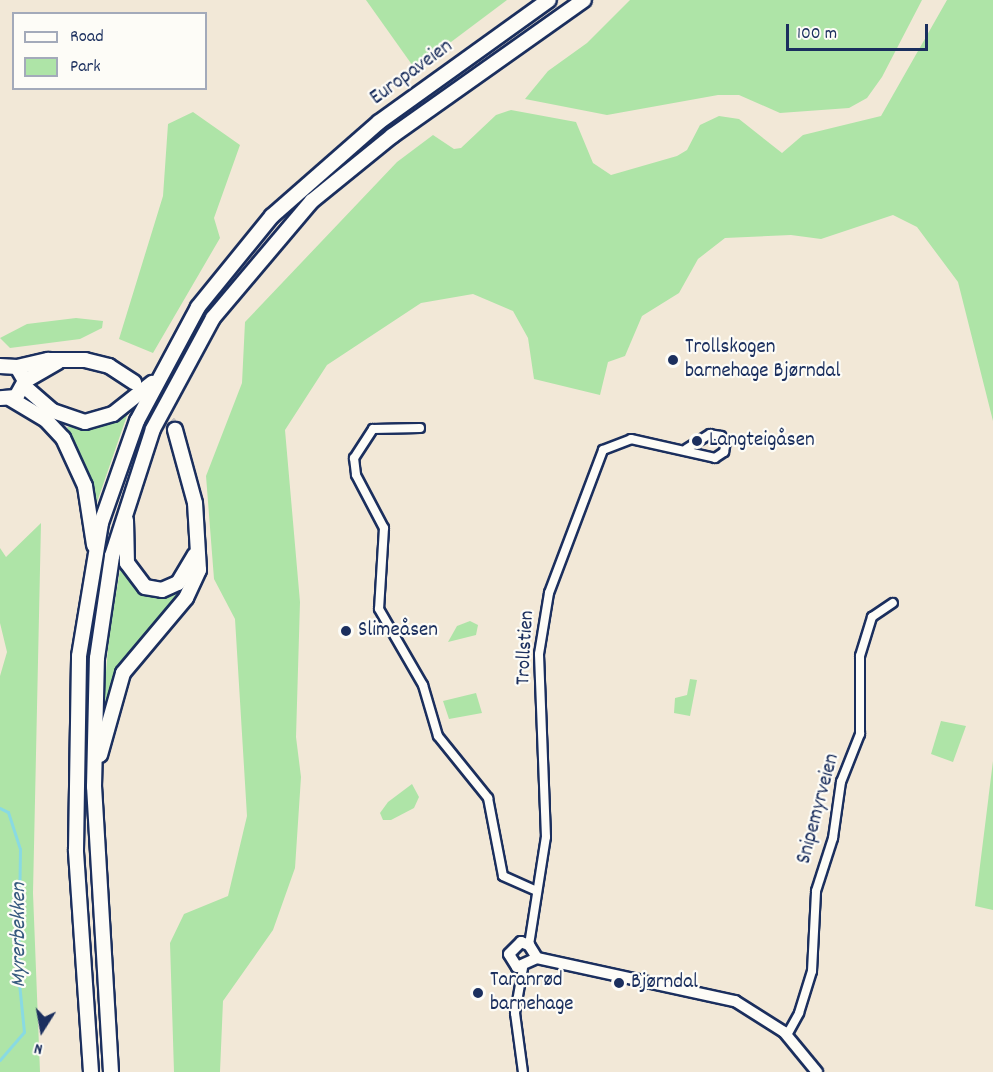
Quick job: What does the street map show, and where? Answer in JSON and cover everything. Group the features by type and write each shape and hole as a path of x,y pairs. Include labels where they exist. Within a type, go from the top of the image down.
{"highway":[{"name":"Europaveien","path":"156,380 213,286 303,185 380,122 549,0"},
{"name":"Europaveien","path":"126,502 153,429 213,318 288,226 339,177 584,0"},
{"path":"58,362 5,398 46,420 63,438 85,486 95,551"},
{"path":"0,366 98,362 134,382"},
{"path":"17,367 25,384 52,411 86,422 120,410 156,380"},
{"path":"91,1072 78,885 75,746 82,629 95,551 117,470 156,380"},
{"path":"94,787 116,687 134,656 191,589 199,570 199,544 191,479 175,430"},
{"path":"126,502 128,563 141,585 162,590 178,583 199,544"},
{"path":"111,1072 94,787 99,631 126,502"}],"street":[{"path":"420,428 373,429 354,458 356,475 384,528 379,609 423,684 438,736 488,798 503,876 520,887 536,891"},
{"path":"710,434 721,436 726,442 724,452 715,458 686,449 710,434"},
{"name":"Trollstien","path":"529,945 546,832 540,643 554,578 594,466 605,447 631,439 686,449"},
{"name":"Snipemyrveien","path":"787,1035 799,1013 812,971 816,891 836,827 841,782 860,734 860,656 872,617 893,603"},
{"path":"523,968 511,963 509,952 517,943 529,945 537,958"},
{"path":"523,1072 515,1012 523,968 537,958 716,994 752,1009 787,1035 818,1072"}],"green space":[{"path":"366,0 507,0 415,69"},
{"path":"630,0 922,0 882,77 867,98 849,108 780,113 739,95 718,95 607,115 525,99 548,71 587,43"},
{"path":"947,0 993,0 993,421 958,282 917,227 893,215 821,239 791,235 725,238 698,259 679,293 642,316 625,356 608,362 600,395 534,379 528,338 513,311 473,294 421,303 327,365 285,430 300,602 296,737 301,777 295,868 273,930 223,1001 220,1072 174,1072 170,943 184,914 228,896 247,816 235,619 214,579 206,476 242,383 245,322 397,162 433,135 454,149 461,148 496,115 511,110 576,122 593,163 611,175 677,156 687,150 700,125 719,116 739,119 782,153 803,135 881,116"},
{"path":"193,112 240,145 214,218 220,238 153,353 119,339 163,196 168,124"},
{"path":"76,318 103,321 102,328 80,339 10,348 0,338 27,324"},
{"path":"130,407 94,506 67,427 104,424"},
{"path":"41,523 33,893 40,1072 0,1072 0,676 7,652 0,623 0,548 6,557"},
{"path":"122,558 124,570 139,590 184,585 186,590 113,683 103,709 109,636"},
{"path":"470,621 478,625 476,635 448,642 457,626"},
{"path":"690,679 697,680 690,716 674,713 675,698 687,695"},
{"path":"476,693 482,713 449,719 443,701"},
{"path":"941,721 966,726 953,762 931,754"},
{"path":"993,761 993,910 975,906"},
{"path":"412,784 419,797 414,808 391,820 383,820 380,813 388,802"}],"waterway":[{"name":"Myrerbekken","path":"0,808 8,812 20,849 18,973 24,1032 0,1060"}],"tunnel":[{"path":"143,389 175,430"}],"place":[{"name":"Trollskogen barnehage Bjørndal","path":"673,360"},
{"name":"Langteigåsen","path":"697,441"},
{"name":"Slimeåsen","path":"346,631"},
{"name":"Bjørndal","path":"619,983"},
{"name":"Taranrød barnehage","path":"478,993"}]}
